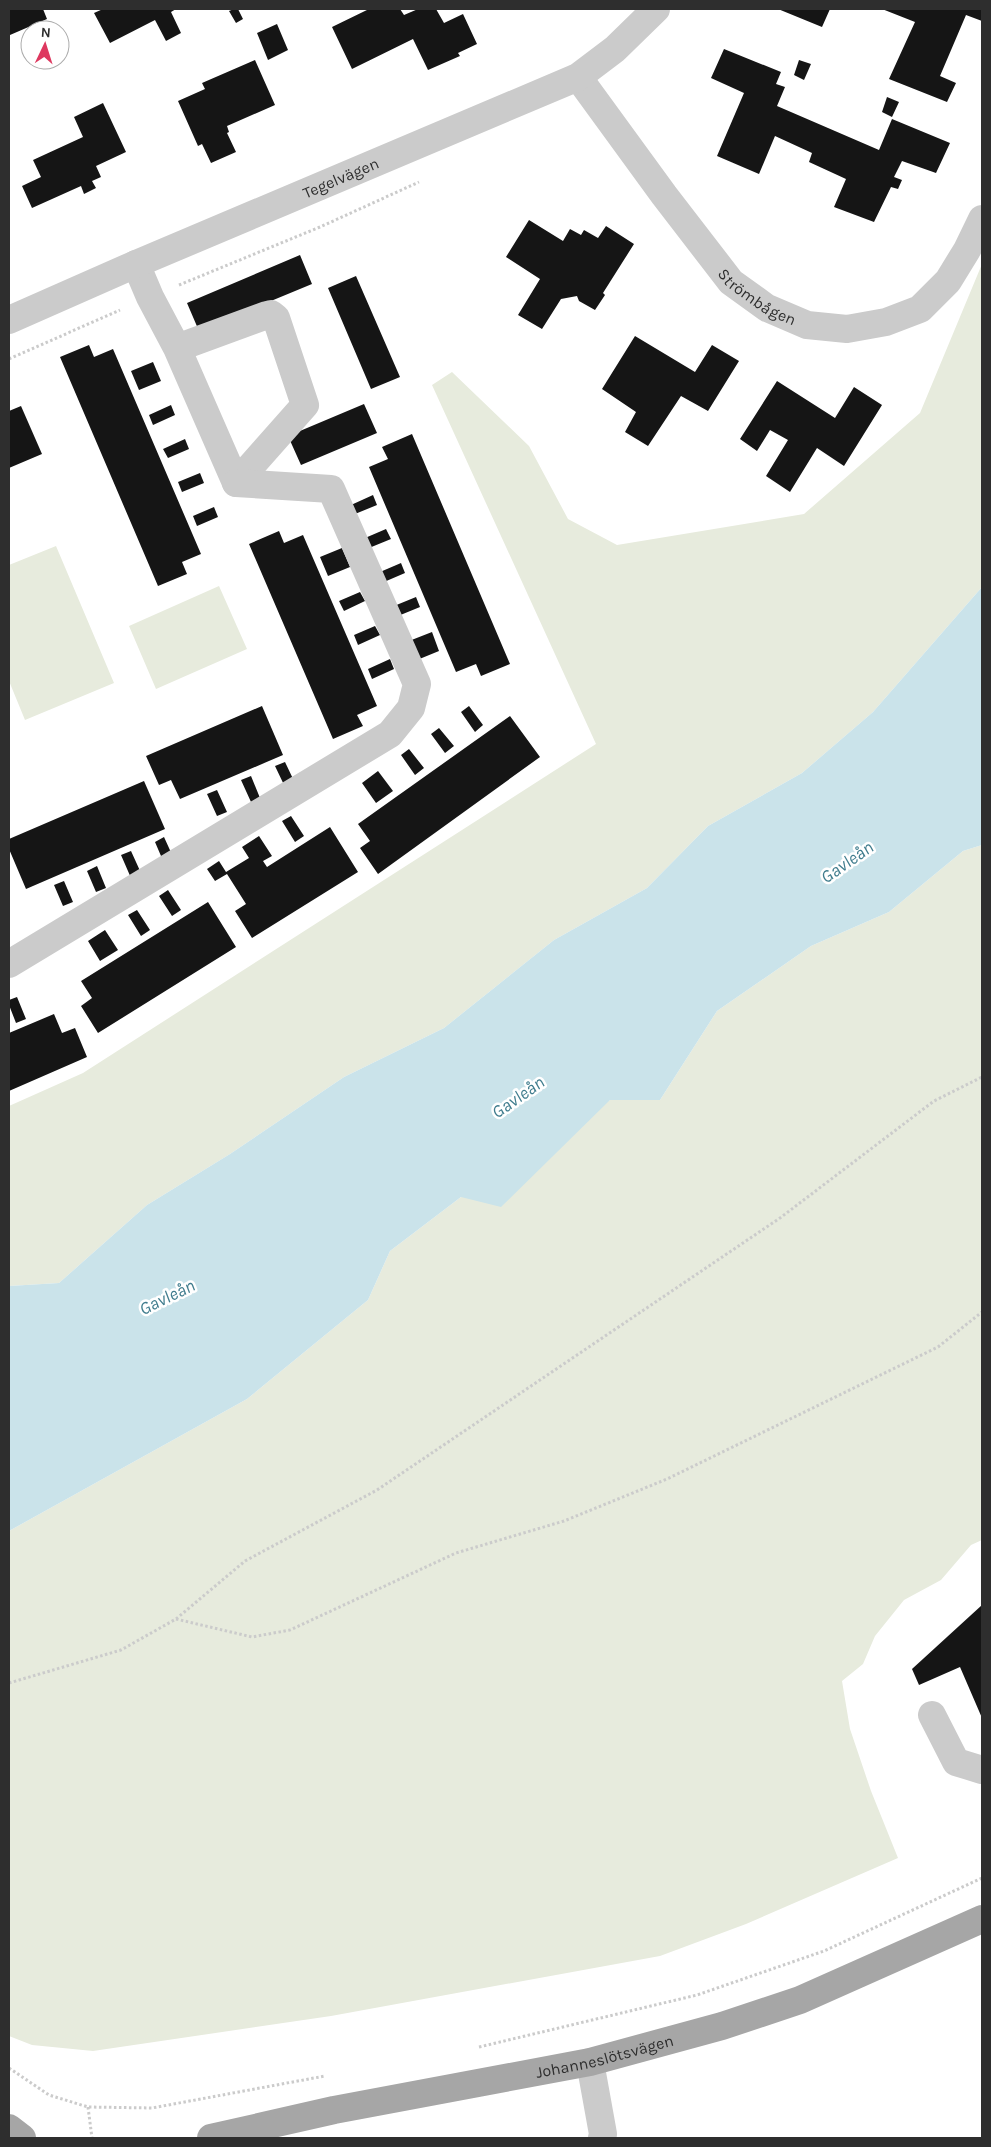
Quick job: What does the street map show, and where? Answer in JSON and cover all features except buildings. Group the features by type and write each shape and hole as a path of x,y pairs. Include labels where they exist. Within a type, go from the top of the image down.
{"main road":[{"name":"Johanneslötsvägen","path":"211,2138 334,2110 590,2062 722,2026 800,2000 982,1919"},
{"path":"9,2128 22,2138"}],"street":[{"name":"Tegelvägen","path":"9,320 136,264 578,77 615,49 656,9"},
{"name":"Strömbågen","path":"578,77 670,203 731,282 767,308 806,325 847,329 886,322 920,309 948,282 967,250 982,218"},
{"path":"136,264 150,297 177,348 236,483"},
{"path":"177,348 267,315 271,314 276,318 305,405 236,483"},
{"path":"9,964 390,734 411,708 418,684 331,489 236,483"},
{"path":"932,1715 956,1762 982,1770"},
{"path":"590,2062 603,2134 602,2138"}],"path":[{"path":"9,359 150,297 320,227 426,179"},
{"path":"9,1683 121,1650 176,1619 244,1561 377,1490 780,1218 934,1101 982,1077"},
{"path":"176,1619 252,1637 290,1630 456,1553 564,1521 667,1479 938,1347 982,1312"},
{"path":"478,2048 697,1996 824,1950 982,1878"},
{"path":"9,2068 49,2095 88,2107 152,2108 333,2075"},
{"path":"88,2107 92,2138"}],"shaded area":[{"path":"982,264 982,587 873,712 802,773 708,826 647,888 554,940 444,1028 344,1077 230,1154 147,1205 59,1283 9,1286 9,1106 83,1073 596,744 432,385 452,372 529,446 568,519 617,545 804,514 920,413"},
{"path":"56,546 114,683 25,720 9,681 9,565"},
{"path":"219,586 247,649 156,689 129,626"},
{"path":"982,845 982,1540 971,1545 941,1580 904,1600 875,1636 863,1664 842,1681 850,1729 871,1791 898,1858 746,1924 660,1956 331,2016 93,2051 32,2045 9,2036 9,1531 247,1399 368,1300 390,1251 461,1197 610,1100 660,1100 717,1011 811,946 889,912 963,851"}],"water":[{"name":"Gavleån","path":"982,587 982,845 963,851 889,912 811,946 717,1011 660,1100 610,1100 501,1207 461,1197 390,1251 368,1300 247,1399 9,1531 9,1286 59,1283 147,1205 230,1154 344,1077 444,1028 554,940 647,888 708,826 802,773 873,712"}]}
